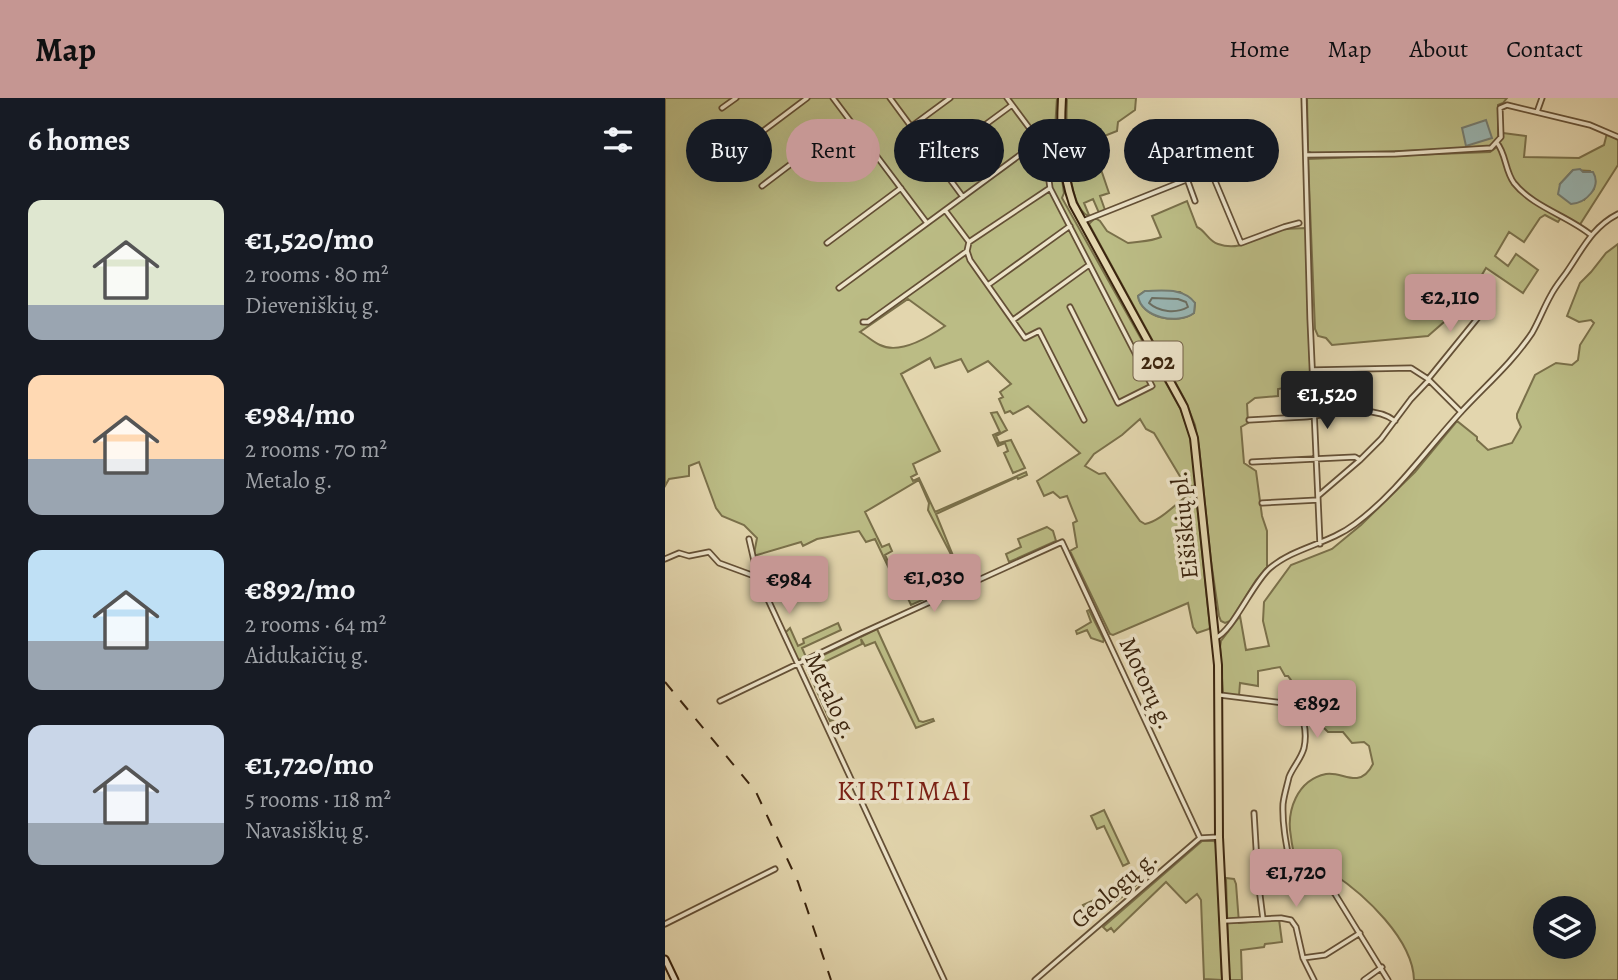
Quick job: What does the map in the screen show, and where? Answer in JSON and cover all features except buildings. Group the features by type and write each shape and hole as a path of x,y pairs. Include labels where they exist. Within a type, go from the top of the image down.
{"main road":[{"name":"Eišiškių pl.","path":"1062,98 1062,119"},
{"name":"Eišiškių pl.","path":"1068,182 1081,222 1190,421 1196,447 1215,638 1219,837 1226,980"}],"street":[{"path":"722,108 736,98"},
{"path":"772,124 807,98"},
{"path":"833,98 848,119"},
{"path":"890,98 905,119"},
{"path":"922,119 950,98"},
{"path":"1007,98 1022,119"},
{"path":"1304,98 1320,544"},
{"path":"1537,112 1542,98"},
{"path":"993,119 1012,105"},
{"path":"1306,155 1488,149 1498,142 1502,131 1499,111 1507,105 1590,125 1618,137"},
{"path":"1498,142 1506,168 1523,192 1591,235"},
{"path":"839,289 1018,156"},
{"path":"880,161 927,223"},
{"path":"762,186 786,168"},
{"path":"952,182 963,197"},
{"path":"1049,182 1152,386 1118,403 1070,307"},
{"path":"1081,222 1180,182"},
{"path":"1188,182 1195,201"},
{"path":"1215,182 1241,243 1299,223"},
{"path":"827,243 901,188"},
{"path":"1050,188 969,242 967,251 970,260 1025,338 1039,331 1084,421"},
{"path":"945,210 969,242"},
{"path":"1215,638 1227,630 1267,570 1285,557 1320,544 1354,525 1388,496 1521,348 1534,330 1552,292 1591,235 1618,214"},
{"path":"988,285 1070,226"},
{"path":"863,322 868,322 967,251"},
{"path":"1013,320 1089,265"},
{"path":"1262,503 1318,498 1360,460 1395,421 1489,304"},
{"path":"1313,370 1415,369 1461,412"},
{"path":"1249,420 1344,412 1384,414 1395,421"},
{"path":"1252,462 1355,457 1360,460"},
{"name":"Metalo g.","path":"749,539 758,578 944,980"},
{"name":"Motorų g.","path":"797,664 1062,542 1200,838"},
{"path":"665,559 679,553 689,556 709,552 719,563 753,573 758,578"},
{"path":"720,701 797,664"},
{"path":"1218,695 1291,704 1297,708 1303,719 1304,748 1289,777 1283,804 1291,869"},
{"path":"1254,813 1263,919"},
{"path":"1200,838 1219,837"},
{"name":"Geologų g.","path":"1035,980 1200,838"},
{"path":"665,924 775,869"},
{"path":"1258,880 1291,869 1314,874 1328,885 1383,967 1388,980"},
{"path":"1224,922 1281,918 1292,921 1298,932 1303,958 1314,980"},
{"path":"1303,958 1325,955 1360,933"},
{"path":"665,958 675,980"},
{"path":"1364,980 1383,967"}],"green space":[{"path":"665,98 1057,98 1056,119 1018,119 1018,182 1062,182 1062,198 1180,408 1190,436 1196,485 1187,488 1154,433 1146,429 1140,419 1094,454 1085,466 1099,474 1105,473 1145,524 1152,522 1194,492 1196,494 1210,627 1197,633 1193,627 1188,603 1110,634 1070,551 1077,547 1073,523 1077,521 1067,496 1060,498 1053,492 1044,496 1037,481 1080,453 1028,406 1013,414 1010,411 1005,413 999,399 1003,397 1000,392 1011,384 988,361 968,372 961,359 935,368 930,358 901,374 940,451 913,464 917,474 911,477 913,481 919,478 935,512 1026,472 1027,475 1018,479 1017,477 936,514 958,568 928,510 929,503 919,480 865,512 882,547 889,544 892,551 885,555 898,585 892,587 891,584 895,581 875,539 866,542 859,531 817,539 803,546 801,542 757,555 762,567 759,568 754,554 757,538 744,525 722,516 716,508 699,462 689,466 689,476 669,479 665,486","holes":["908,299 945,326 905,346 888,348 860,332"]},
{"path":"1067,98 1136,98 1135,110 1118,122 1117,131 1110,134 1110,119 1067,119"},
{"path":"1307,98 1507,98 1498,105 1498,139 1487,148 1313,154 1308,151"},
{"path":"1503,133 1526,136 1524,157 1579,158 1604,145 1607,133 1618,140 1618,165 1579,226 1563,215 1558,222 1545,215 1540,218 1524,242 1509,232 1495,256 1508,266 1516,254 1538,270 1523,293 1486,268 1477,283 1476,294 1428,336 1332,345 1326,338 1318,336 1315,329 1308,159 1490,152 1498,146","holes":["1573,170 1590,171 1594,189 1584,200 1560,184"]},
{"path":"1072,182 1105,182 1109,193 1100,196 1105,210 1099,213 1093,199 1084,203 1088,216 1080,209"},
{"path":"1187,201 1197,227 1215,243 1226,246 1241,245 1280,230 1306,230 1311,397 1300,397 1295,386 1278,389 1278,396 1255,398 1247,404 1248,423 1241,427 1244,463 1256,471 1262,516 1267,531 1267,567 1230,621 1225,623 1219,616 1195,425 1185,400 1089,224 1095,218 1107,231 1128,243 1153,240 1161,237 1152,216","holes":["1145,291 1180,292 1195,303 1194,313 1179,319 1153,314 1146,310 1138,296"]},
{"path":"1618,244 1618,980 1414,980 1412,964 1405,949 1385,919 1332,873 1302,866 1295,857 1292,844 1290,817 1301,790 1316,777 1326,774 1353,778 1362,776 1373,764 1369,746 1364,742 1352,743 1343,732 1328,732 1309,722 1304,716 1292,683 1280,667 1258,671 1258,686 1240,683 1239,696 1223,694 1221,641 1240,616 1246,650 1269,646 1263,621 1264,602 1291,565 1332,549 1361,525 1415,472 1457,421 1488,450 1512,443 1521,427 1517,414 1535,375 1556,363 1572,365 1578,360 1580,345 1594,323 1591,320 1579,322 1567,316 1580,283 1606,253"},
{"path":"1348,372 1351,389 1341,390 1339,395 1334,395 1330,373"},
{"path":"997,412 1007,430 996,436 999,443 1011,440 1025,468 1013,473 1004,453 1008,451 1005,443 998,446 993,435 1000,432 991,413"},
{"path":"1047,527 1053,531 1056,541 1009,562 1006,554 1021,547 1018,539"},
{"path":"948,562 953,579 951,581 948,575 932,583 936,590 955,581 956,585 911,605 905,592 949,572 945,564"},
{"path":"1089,610 1103,642 1091,638 1087,630 1077,634 1076,631 1091,622 1087,611"},
{"path":"838,623 841,630 802,648 806,657 799,660 785,633 790,628 798,646 804,643 803,639"},
{"path":"877,629 919,721 934,721 916,728 875,642 865,646 861,639 862,644 812,670 815,676 820,673 822,676 820,677 833,706 828,709 833,720 830,721 805,664"},
{"path":"1104,810 1129,863 1123,866 1104,826 1097,829 1091,816"},
{"path":"1202,841 1214,841 1217,845 1222,980 1204,979 1201,900 1197,894 1186,903 1166,882 1114,932 1111,928 1107,931 1103,927"},
{"path":"1133,872 1137,884 1125,894 1100,909 1086,910 1083,905 1101,897 1107,902 1128,890 1125,880"},
{"path":"1226,878 1234,879 1236,884 1239,923 1279,919 1282,942 1241,950 1242,980 1229,980"}],"water":[{"path":"1486,120 1492,138 1466,146 1462,128"},
{"path":"1580,169 1583,172 1593,172 1594,188 1582,201 1571,204 1558,194 1560,184 1573,170"},
{"path":"1145,291 1185,294 1195,303 1194,313 1179,319 1153,314 1141,304 1138,296"}],"railway":[{"path":"665,682 756,792 798,882 831,980"}],"district":[{"name":"KIRTIMAI","path":"905,791"}]}
